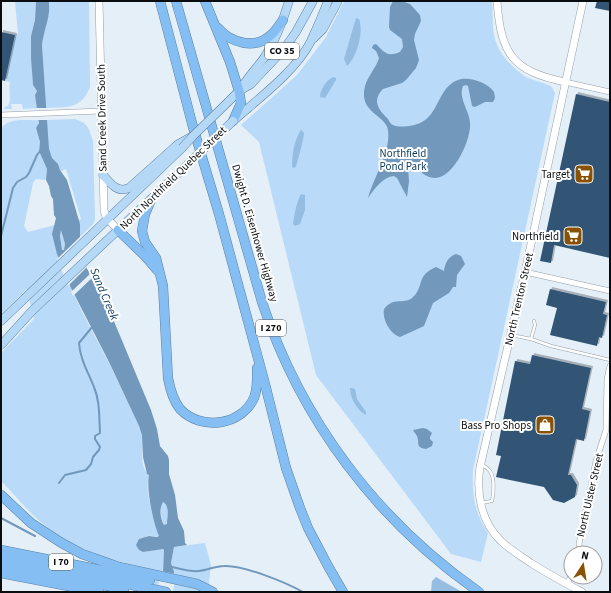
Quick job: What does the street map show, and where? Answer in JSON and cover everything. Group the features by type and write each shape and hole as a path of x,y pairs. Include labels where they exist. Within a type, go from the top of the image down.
{"highway":[{"name":"I 270","path":"160,1 193,127 219,214 292,488 314,541 343,592"},
{"name":"Dwight D. Eisenhower Highway","path":"176,1 260,295 276,340 296,383 332,446 378,503 420,546 456,576 479,592"},
{"path":"204,1 239,91 241,103 233,121"},
{"path":"214,24 224,35 233,40 244,43 254,43 272,35 283,20"},
{"path":"151,200 144,214 142,231 145,242 156,258 160,274 164,301 169,385 176,403 186,414 198,420 211,423 223,423 239,415 251,403 256,392 257,356"},
{"path":"118,230 145,256 160,274"},
{"path":"1,488 3,497 31,523 121,578 137,592"},
{"name":"I 70","path":"1,550 121,578 206,592"},
{"path":"1,558 121,578 166,592"},
{"path":"1,566 197,584 213,592"},
{"name":"I 70","path":"1,574 99,592"}],"main road":[{"path":"239,91 246,79 269,50 277,36 289,1"},
{"name":"North Northfield Quebec Street","path":"1,321 239,91 251,84 290,42 313,1"},
{"name":"North Northfield Quebec Street","path":"1,344 32,311 96,250 284,75 311,42 328,1"},
{"path":"311,42 323,29 338,1"},
{"path":"103,175 116,189 124,190 129,188 181,146"}],"street":[{"name":"Sand Creek Drive South","path":"99,1 104,210 105,215 118,230"},
{"path":"497,1 500,30 504,42 509,53 519,64 546,78 610,92"},
{"name":"North Trenton Street","path":"563,582 501,541 490,526 480,503 478,482 480,464 511,335 583,1"},
{"path":"1,116 101,112"},
{"path":"525,272 610,290"},
{"name":"North Ulster Street","path":"579,545 596,461 608,430 607,379 610,366"},
{"name":"North Trenton Street","path":"568,585 582,592"}],"lane":[{"path":"531,339 535,325 534,321"},
{"path":"511,335 610,360"},
{"path":"480,464 489,470 492,475 493,497 492,501 480,503"}],"green space":[{"path":"15,1 36,1 35,20 31,36 33,85 37,91 35,95 38,108 23,109 22,104 11,104 12,109 5,109 4,107 8,106 10,100 10,82 5,81 15,35 18,34"},
{"path":"49,1 89,1 90,87 82,100 72,106 45,108 42,46 50,5"},
{"name":"Northfield Pond Park","path":"345,1 492,1 494,35 498,47 506,59 526,77 552,87 555,93 473,470 475,503 483,525 488,533 481,562 451,554 316,375 259,142 241,125 297,75 326,37"},
{"path":"75,119 86,124 93,141 95,219 94,223 80,237 79,220 81,219 66,169 61,171 52,158 48,149 46,134 46,120"},
{"path":"39,120 36,128 40,142 39,151 47,169 46,180 36,179 33,183 24,226 28,232 55,225 54,236 57,252 64,272 139,426 142,440 142,462 149,475 149,498 159,536 140,538 139,550 143,552 163,548 164,550 163,571 159,592 146,592 142,567 109,559 94,553 66,540 52,531 26,508 1,481 1,353 34,319 27,289 1,314 1,129 4,125 13,121"},
{"path":"61,229 65,244 64,250 62,250 60,236"},
{"path":"163,502 167,507 167,525 164,525 161,516 161,507"},
{"path":"205,543 211,565 209,582 211,592 171,592 171,563 174,547"}],"shaded area":[{"path":"36,1 49,1 49,13 42,46 49,149 52,158 58,164 67,180 80,224 81,251 87,269 98,283 151,410 157,429 160,446 168,456 169,460 169,474 175,495 178,518 184,531 185,543 187,545 174,547 171,563 174,572 171,592 163,572 164,550 143,552 139,550 136,545 139,539 149,536 159,536 154,523 151,506 148,488 149,475 147,474 143,457 142,435 109,362 71,288 57,254 52,234 56,218 54,215 53,199 46,180 47,169 39,151 40,142 36,128 39,123 35,95 37,91 33,85 31,58 31,36 35,20","holes":["61,230 65,244 64,250 62,250 60,236","163,502 167,506 168,512 167,524 164,525 160,514"]},
{"path":"393,1 402,1 410,4 420,15 421,21 414,40 419,60 416,68 406,80 402,83 383,89 378,97 377,101 379,108 391,124 396,126 410,126 420,123 431,114 446,89 451,84 462,79 483,83 494,92 495,98 493,102 485,102 475,107 472,106 468,86 463,86 462,95 470,122 470,129 465,147 449,172 442,176 431,178 411,165 408,168 409,181 407,197 397,178 394,176 383,181 376,187 368,198 385,155 388,130 383,121 369,108 365,102 365,86 379,58 376,51 372,48 373,45 376,44 384,52 389,54 400,52 403,47 402,39 390,30 389,27 390,7"},
{"path":"356,18 359,19 361,31 359,44 354,57 347,66 344,59"},
{"path":"333,77 336,78 336,80 325,98 320,97 324,85"},
{"path":"301,130 304,133 304,136 295,168 292,167 293,152"},
{"path":"301,194 305,195 305,210 300,224 295,226 293,224 295,212"},
{"path":"456,254 461,256 465,264 457,275 456,287 453,287 449,293 433,303 424,326 400,337 393,333 384,317 384,309 392,303 405,301 412,298 416,294 425,274 429,270 436,267 444,271 447,261"},
{"path":"350,388 355,389 357,399 366,412 366,415 355,403 351,395"},
{"path":"423,428 432,433 430,439 433,442 432,446 426,449 418,445 417,436 413,430"},
{"path":"436,577 462,592 431,592 432,581"}],"pier":[{"path":"36,108 47,108 48,120 37,120"},
{"path":"82,235 83,251 88,266 68,286 57,259"},
{"path":"91,273 94,276 73,296 71,292"},
{"path":"161,571 176,574 173,592 157,592"}],"building":[{"path":"597,1 610,1 610,11 595,8"},
{"path":"1,32 15,35 5,81 1,80"},
{"name":"Target","path":"576,94 610,102 610,258 554,245 551,263 540,261"},
{"path":"550,289 606,302 603,314 607,315 602,338 599,337 597,346 550,335 557,308 546,305"},
{"name":"Bass Pro Shops","path":"532,355 591,368 582,409 590,411 584,441 576,439 568,475 571,475 577,485 575,497 564,503 553,500 544,487 496,477 501,456 496,455 515,361 530,364"}],"waterway":[{"path":"1,236 13,188 17,182 26,177 29,173 37,155 41,150"},
{"path":"59,483 65,475 86,470 100,447 95,439 95,436 100,433 97,398 83,360 79,343 93,326"},
{"path":"1,518 35,536"},
{"path":"172,567 196,571 221,566 232,566 253,571 275,579 303,592"}],"place":[{"name":"Target","path":"584,174"},
{"name":"Northfield","path":"573,236"},
{"name":"Bass Pro Shops","path":"545,425"}],"water label":[{"name":"Sand Creek","path":"104,294"}]}
